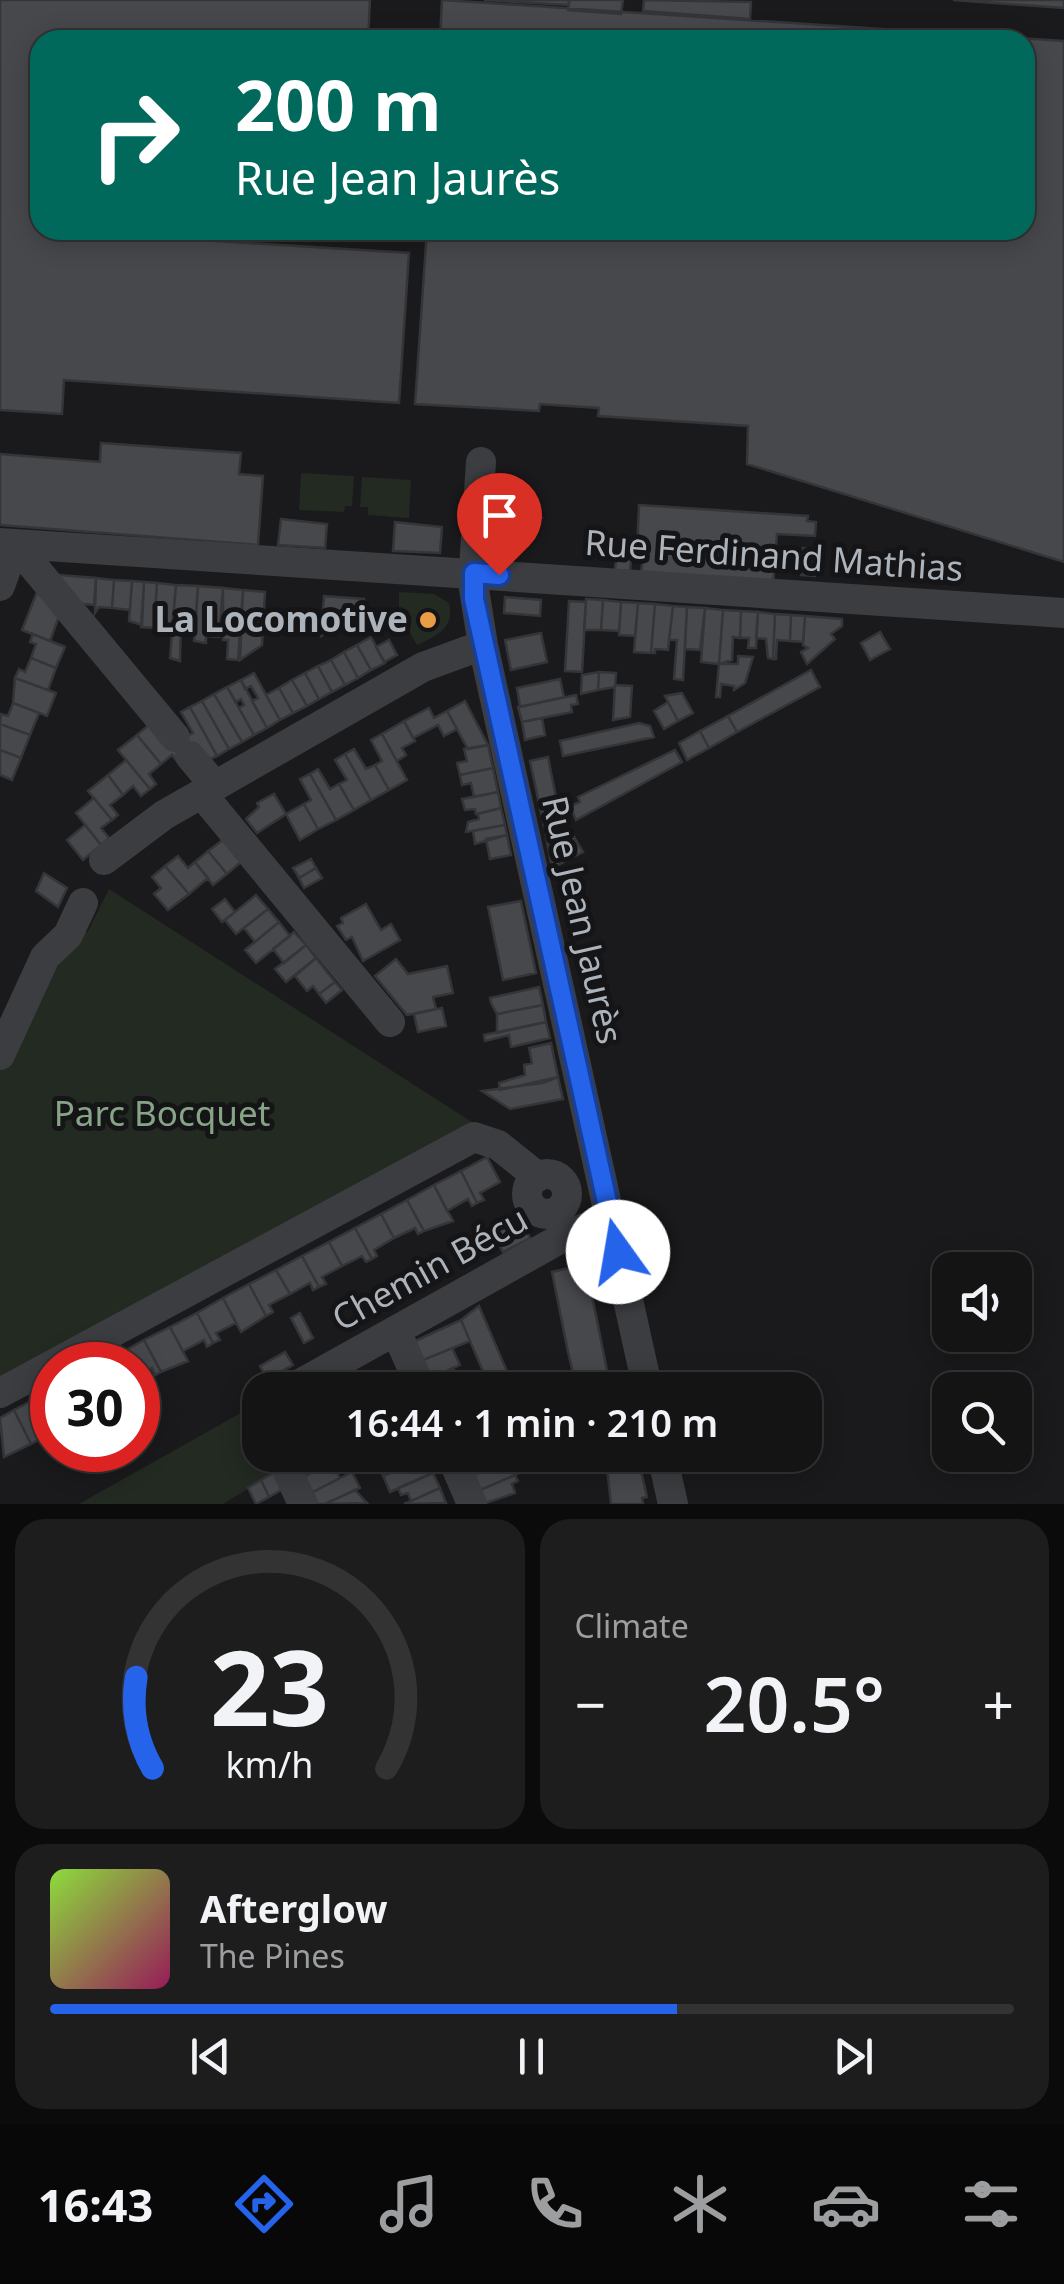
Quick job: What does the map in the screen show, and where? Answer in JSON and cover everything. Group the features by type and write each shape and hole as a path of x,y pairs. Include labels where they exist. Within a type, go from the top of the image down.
{"street":[{"name":"Rue Jean Jaurès","path":"480,462 474,573 482,645 644,1372"},
{"name":"Rue Ferdinand Mathias","path":"8,543 1064,612"},
{"path":"0,586 8,543"},
{"path":"8,543 182,746 209,790 390,1022"},
{"path":"104,860 149,824 424,668 482,645"},
{"path":"0,1055 45,957 68,935 83,903"},
{"path":"0,1393 474,1137 498,1144 538,1177"},
{"name":"Chemin Bécu","path":"322,1372 568,1235 610,1218"},
{"path":"396,1331 414,1372"},
{"path":"288,1472 303,1504"},
{"path":"458,1472 472,1504"},
{"path":"666,1472 673,1504"}],"green space":[{"path":"301,473 354,476 352,506 345,506 344,512 299,510"},
{"path":"362,477 411,480 409,518 368,515 368,507 360,507"},
{"path":"399,592 434,594 449,603 447,625 417,645 399,614"},
{"name":"Parc Bocquet","path":"109,889 475,1124 75,1342 30,1342 30,1367 0,1383 0,1071 49,963 88,931"},
{"path":"242,1412 242,1472 275,1472 223,1504 79,1504 136,1472 160,1472 160,1458"}],"building":[{"path":"0,0 370,0 368,30 30,30 30,240 200,240 409,253 399,403 64,380 62,414 0,410"},
{"path":"442,0 897,30 440,30"},
{"path":"484,0 569,0 569,5"},
{"path":"569,0 623,0 621,14 568,10"},
{"path":"644,0 751,2 750,19 643,11"},
{"path":"953,0 1064,0 1064,8"},
{"path":"1035,39 1064,41 1064,562 747,464 748,426 598,416 599,408 540,404 539,411 415,404 426,240 1035,240"},
{"path":"101,443 241,453 239,474 263,476 258,545 0,525 0,454 100,462"},
{"path":"503,500 521,503 542,518 529,533 517,537 501,522"},
{"path":"639,505 808,516 807,521 816,522 815,536 777,534 773,585 641,575 643,553 637,552"},
{"path":"281,519 327,524 325,548 278,545"},
{"path":"395,522 442,527 440,553 393,551"},
{"path":"617,543 632,544 630,571 615,570"},
{"path":"803,548 821,550 815,576 801,575"},
{"path":"59,575 96,578 94,605 70,603"},
{"path":"96,578 114,580 112,608 99,607 95,613"},
{"path":"114,580 132,581 130,610 112,608"},
{"path":"132,581 144,582 142,625 129,621"},
{"path":"144,582 157,583 154,628 141,627"},
{"path":"157,583 176,585 172,629 154,625"},
{"path":"176,585 198,586 196,619 181,618 180,661 170,658"},
{"path":"198,586 223,588 219,637 206,636 206,643 194,641"},
{"path":"223,588 243,590 238,660 227,659 228,640 223,640"},
{"path":"243,590 265,592 262,645 240,660"},
{"path":"37,592 63,605 50,641 22,630"},
{"path":"324,596 364,599 363,613 321,636"},
{"path":"505,597 541,600 540,616 504,613"},
{"path":"586,599 603,600 601,630 584,630"},
{"path":"603,600 621,602 619,631 601,630"},
{"path":"569,601 586,602 582,672 565,671"},
{"path":"621,602 638,603 635,636 619,635"},
{"path":"638,603 655,604 651,653 634,652"},
{"path":"655,604 673,606 668,650 655,649 651,653"},
{"path":"673,606 687,607 683,680 674,679 677,640 669,640"},
{"path":"687,607 705,608 700,650 685,649"},
{"path":"705,608 723,610 719,664 701,662"},
{"path":"723,610 741,611 740,638 733,637 732,660 719,664"},
{"path":"741,611 758,612 756,648 748,648 749,638 740,638"},
{"path":"758,612 775,614 773,659 768,658 766,639 756,638"},
{"path":"775,614 791,615 790,641 777,640 773,659"},
{"path":"791,615 805,616 803,642 790,641"},
{"path":"805,616 842,619 842,626 831,634 835,639 807,664 801,652 808,648 803,645"},
{"path":"181,618 196,619 194,634 182,634"},
{"path":"880,632 890,649 870,660 861,643"},
{"path":"541,633 547,662 511,670 505,640"},
{"path":"33,634 65,647 56,668 31,658 36,644 30,642"},
{"path":"371,637 385,663 371,670 357,645"},
{"path":"389,640 397,655 384,662 376,647"},
{"path":"357,645 371,670 358,678 344,652"},
{"path":"344,652 358,678 345,685 331,660"},
{"path":"738,656 753,657 745,683 734,690 734,686 721,684 720,697 716,697 719,664 738,664"},
{"path":"31,658 56,668 48,690 15,678 19,669 25,672"},
{"path":"331,660 345,685 332,692 318,666"},
{"path":"318,666 332,692 319,699 305,673"},
{"path":"811,670 820,687 737,732 728,716"},
{"path":"599,672 598,690 581,694 582,675"},
{"path":"599,672 616,673 615,687 598,690"},
{"path":"254,673 280,720 267,728 252,701 258,698 251,686 245,689 241,680"},
{"path":"305,673 319,699 307,706 292,680"},
{"path":"15,678 56,693 47,716 13,703"},
{"path":"560,679 564,697 520,707 517,688"},
{"path":"241,680 267,728 254,735 239,708 244,705 241,699 236,702 227,687"},
{"path":"292,680 307,706 293,713 279,688"},
{"path":"615,685 632,686 630,717 613,720"},
{"path":"227,687 254,735 242,742 214,694"},
{"path":"279,688 293,713 280,720 266,695"},
{"path":"682,693 693,713 678,721 665,696"},
{"path":"214,694 242,742 229,749 202,701"},
{"path":"576,695 578,704 571,705 572,712 522,722 518,707"},
{"path":"202,701 229,749 217,756 190,707"},
{"path":"465,701 488,745 468,749 447,711"},
{"path":"668,702 678,721 664,729 654,711"},
{"path":"13,703 39,713 30,735 0,724 1,714 8,716"},
{"path":"190,707 217,756 202,763 182,739 193,733 181,712"},
{"path":"429,708 434,718 447,711 457,729 444,736 438,725 413,738 404,721"},
{"path":"728,716 737,732 709,748 700,731"},
{"path":"542,718 545,735 525,740 522,722"},
{"path":"156,719 188,758 180,765 172,755 161,764 137,735"},
{"path":"404,721 415,741 402,748 406,755 397,761 382,734"},
{"path":"639,723 650,726 654,737 563,756 560,741"},
{"path":"0,724 30,735 21,758 0,750"},
{"path":"700,731 709,748 687,760 679,743"},
{"path":"382,734 407,780 389,790 375,765 382,761 371,740"},
{"path":"137,735 161,764 149,774 156,784 150,789 118,750"},
{"path":"488,745 493,768 460,775 457,763 467,761 464,749"},
{"path":"354,749 366,769 375,765 389,790 371,800 345,754"},
{"path":"0,750 21,758 12,780 0,775"},
{"path":"675,750 682,762 576,820 570,806 580,802 578,797"},
{"path":"345,754 371,800 354,810 339,784 347,780 335,760"},
{"path":"548,757 562,828 546,836 530,761"},
{"path":"126,760 150,789 141,796 133,786 123,795 108,775"},
{"path":"493,768 498,792 474,797 471,783 462,785 460,775"},
{"path":"318,769 330,789 339,784 354,810 336,820 310,774"},
{"path":"310,774 336,820 318,829 304,804 311,800 300,779"},
{"path":"108,775 123,795 110,805 118,815 112,820 88,791"},
{"path":"498,792 501,808 476,814 475,809 465,810 462,799"},
{"path":"274,794 286,814 257,833 246,819 259,807 257,803"},
{"path":"94,798 112,820 101,828 109,838 101,845 76,813"},
{"path":"304,804 318,829 300,840 286,814"},
{"path":"501,808 505,825 466,832 468,822 479,819 478,814"},
{"path":"85,825 101,845 83,860 67,840"},
{"path":"505,825 507,835 475,844 473,831"},
{"path":"567,825 583,852 552,868 546,836"},
{"path":"507,835 511,855 490,859 486,839"},
{"path":"223,840 241,862 227,874 208,851"},
{"path":"208,851 227,874 213,885 195,862"},
{"path":"178,856 188,868 195,862 208,878 189,894 165,866"},
{"path":"311,859 316,868 299,878 293,868"},
{"path":"165,866 189,894 168,910 154,894 161,888 152,877"},
{"path":"316,868 322,878 304,888 299,878"},
{"path":"44,873 67,888 58,907 36,891"},
{"path":"256,895 268,909 236,934 225,920"},
{"path":"225,899 235,912 222,922 212,909"},
{"path":"521,901 536,973 503,980 488,907"},
{"path":"366,904 381,930 391,924 400,940 363,961 352,937 346,940 337,926 343,923 341,918"},
{"path":"268,909 279,922 255,942 244,928"},
{"path":"279,922 290,936 256,963 245,950"},
{"path":"294,932 306,945 284,963 273,949"},
{"path":"306,945 316,958 286,982 275,969"},
{"path":"316,958 335,982 319,994 313,986 307,991 295,976"},
{"path":"396,959 408,974 447,966 453,993 433,997 436,1009 407,1015 375,976"},
{"path":"335,982 342,990 326,1003 319,994"},
{"path":"539,987 543,1005 497,1014 491,1003 490,998"},
{"path":"543,1005 546,1022 497,1033 497,1014"},
{"path":"442,1008 446,1026 418,1032 414,1014"},
{"path":"546,1022 550,1038 511,1047 509,1035 485,1041 484,1035"},
{"path":"551,1043 558,1077 500,1090 499,1083 525,1075 524,1065 532,1063 529,1048"},
{"path":"558,1077 563,1099 510,1109 482,1091 543,1083"},
{"path":"487,1157 500,1182 480,1193 484,1200 477,1203 461,1171"},
{"path":"461,1171 477,1203 472,1206 468,1199 447,1211 434,1185"},
{"path":"434,1185 453,1221 424,1231 407,1200"},
{"path":"407,1200 424,1231 418,1234 415,1228 394,1238 381,1214"},
{"path":"381,1214 394,1238 374,1250 377,1256 372,1259 355,1228"},
{"path":"520,1220 530,1238 503,1252 493,1234"},
{"path":"355,1228 372,1259 366,1262 362,1256 342,1266 329,1242"},
{"path":"329,1242 342,1266 322,1277 326,1284 319,1287 302,1256"},
{"path":"302,1256 319,1287 313,1290 310,1283 290,1294 276,1270"},
{"path":"586,1264 607,1372 573,1372 552,1272"},
{"path":"276,1270 290,1294 269,1305 273,1312 266,1316 249,1284"},
{"path":"249,1284 266,1316 241,1332 223,1298"},
{"path":"223,1298 236,1323 216,1333 220,1340 213,1343 197,1313"},
{"path":"479,1306 507,1372 483,1372 461,1320"},
{"path":"197,1313 213,1343 207,1347 204,1340 183,1351 170,1327"},
{"path":"300,1313 313,1338 304,1343 291,1318"},
{"path":"461,1320 470,1341 421,1361 413,1342"},
{"path":"170,1327 188,1361 161,1372 160,1342 144,1340"},
{"path":"452,1348 460,1365 444,1372 426,1372 421,1361"},
{"path":"285,1352 293,1365 280,1372 263,1372 260,1366"},
{"path":"30,1402 30,1442 14,1410"},
{"path":"14,1410 30,1444 4,1457 0,1418"},
{"path":"275,1472 283,1489 269,1497 261,1480"},
{"path":"313,1472 337,1472 340,1478 307,1495 299,1479"},
{"path":"352,1472 360,1488 325,1504 311,1504 307,1495"},
{"path":"392,1472 433,1473 390,1492 383,1476"},
{"path":"480,1472 521,1472 478,1491 471,1476"},
{"path":"607,1472 641,1472 647,1497 642,1498 643,1504 611,1504"},
{"path":"433,1473 440,1488 411,1501 408,1493 401,1495 398,1488"},
{"path":"515,1475 515,1493 483,1504 478,1491"},
{"path":"261,1480 269,1497 256,1504 248,1488"},
{"path":"440,1488 446,1503 404,1504 411,1501"},
{"path":"355,1490 367,1503 325,1504"}],"place":[{"name":"La Locomotive","path":"428,620"}],"route":[{"path":"499,575 474,573 482,645 618,1252"}]}
